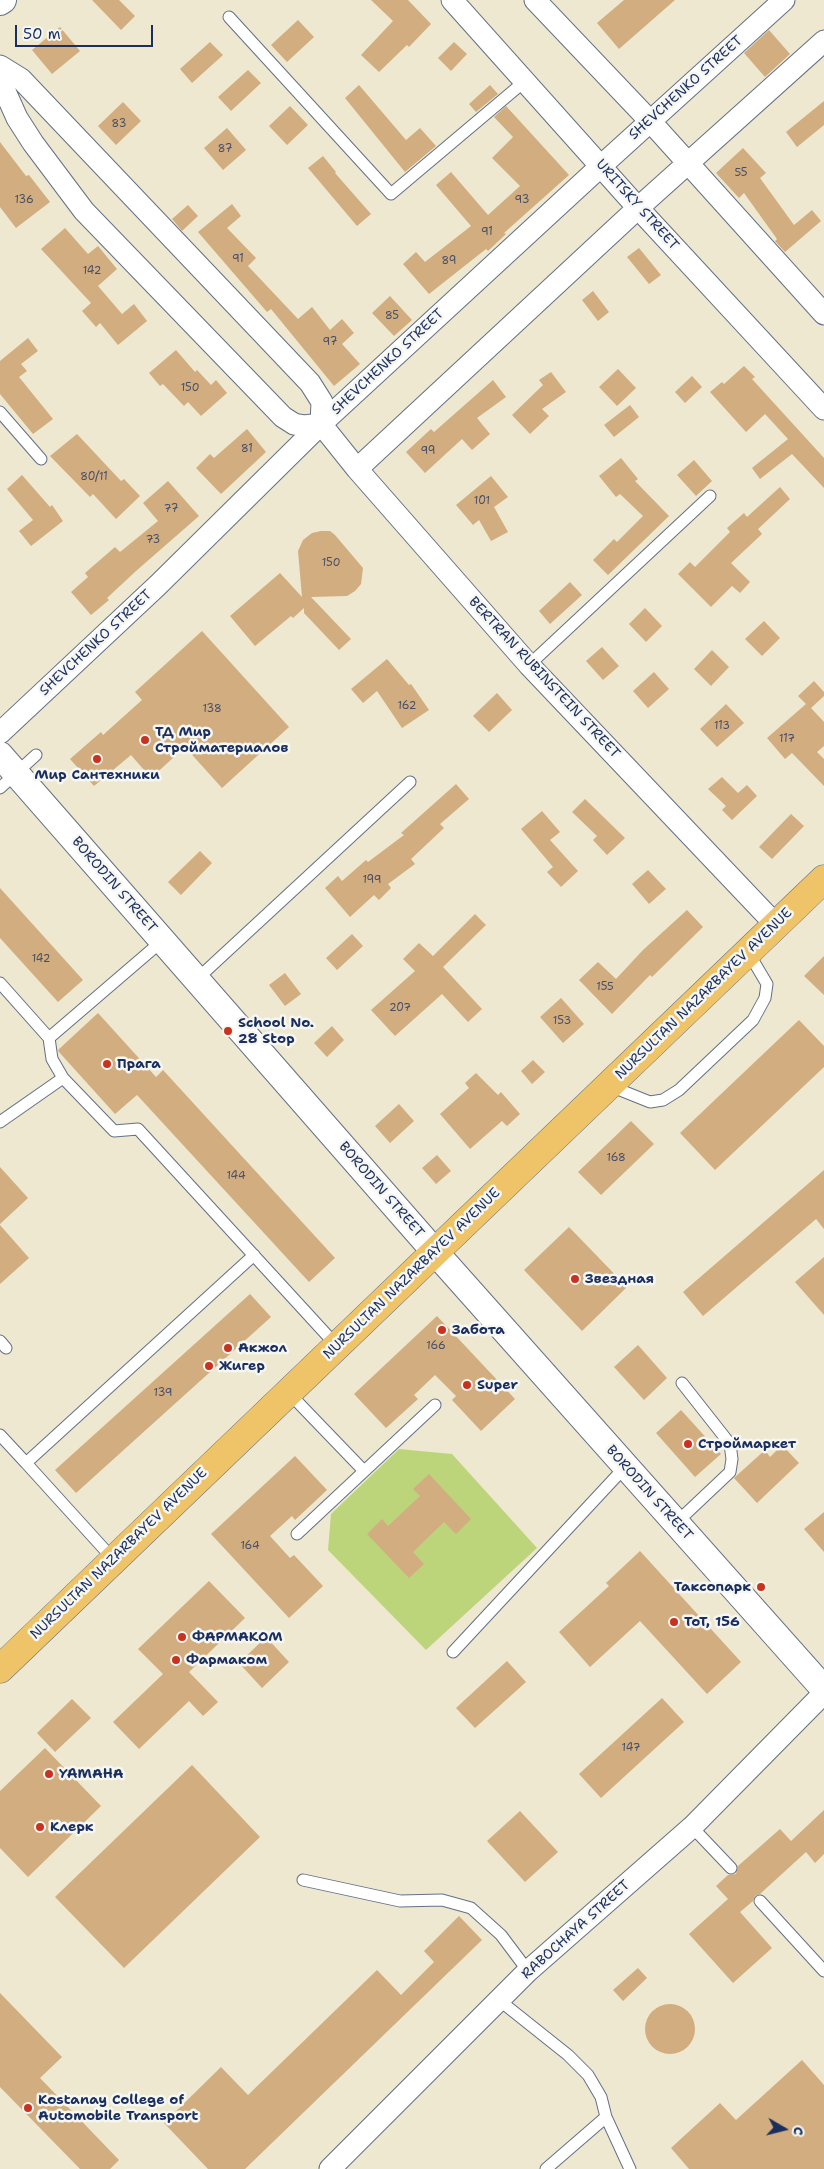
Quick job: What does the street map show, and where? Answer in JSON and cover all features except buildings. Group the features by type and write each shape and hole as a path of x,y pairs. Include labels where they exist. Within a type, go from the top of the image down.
{"main road":[{"name":"NURSULTAN NAZARBAYEV AVENUE","path":"0,1669 336,1345 824,880"}],"street":[{"name":"URITSKY STREET","path":"452,0 638,208 824,409"},
{"path":"535,0 650,122 824,314"},
{"name":"SHEVCHENKO STREET","path":"0,733 158,584 321,424 784,0"},
{"path":"357,469 638,208 824,41"},
{"path":"0,66 21,78 310,383 322,402 321,424 304,426 294,424 283,417 84,211 33,143 17,118 0,80"},
{"name":"BERTRAN RUBINSTEIN STREET","path":"321,424 357,469 529,665 776,925"},
{"name":"BORODIN STREET","path":"5,773 162,941 824,1691"},
{"name":"RABOCHAYA STREET","path":"330,2169 528,1971 692,1827 824,1691"}],"lane":[{"path":"229,17 391,194 525,81"},
{"path":"0,412 41,458"},
{"path":"529,665 710,496"},
{"path":"5,773 36,755"},
{"path":"196,980 410,782"},
{"path":"49,1038 162,941"},
{"path":"609,1086 650,1102 663,1100 679,1090 753,1020 765,998 767,984 748,952"},
{"path":"0,983 49,1038 52,1059 63,1078 114,1130 138,1129 336,1345"},
{"path":"0,1122 63,1078"},
{"path":"26,1463 254,1255"},
{"path":"676,1523 730,1472 732,1459 730,1444 682,1383"},
{"path":"288,1392 364,1471"},
{"path":"297,1534 435,1405"},
{"path":"0,1435 114,1560"},
{"path":"453,1652 626,1466"},
{"path":"692,1827 731,1868"},
{"path":"303,1880 400,1901 442,1900 471,1908 501,1935 528,1971"},
{"path":"760,1901 824,1972"},
{"path":"499,2000 568,2055 588,2075 601,2097 606,2117 630,2169"},
{"path":"546,2169 606,2117"}],"green space":[{"path":"399,1449 452,1454 537,1548 426,1650 328,1550 331,1514"}],"place":[{"name":"ТД Мир Стройматериалов","path":"145,740"},
{"name":"Мир Сантехники","path":"97,759"},
{"name":"School No. 28 Stop","path":"228,1031"},
{"name":"Прага","path":"107,1064"},
{"name":"Звездная","path":"575,1279"},
{"name":"Забота","path":"442,1330"},
{"name":"Акжол","path":"228,1348"},
{"name":"Жигер","path":"209,1366"},
{"name":"Super","path":"467,1385"},
{"name":"Строймаркет","path":"688,1444"},
{"name":"Таксопарк","path":"761,1587"},
{"name":"ТоТ, 156","path":"674,1622"},
{"name":"ФАРМАКОМ","path":"182,1637"},
{"name":"Фармаком","path":"176,1660"},
{"name":"YAMAHA","path":"49,1774"},
{"name":"Клерк","path":"40,1827"},
{"name":"Kostanay College of Automobile Transport","path":"28,2108"}]}
